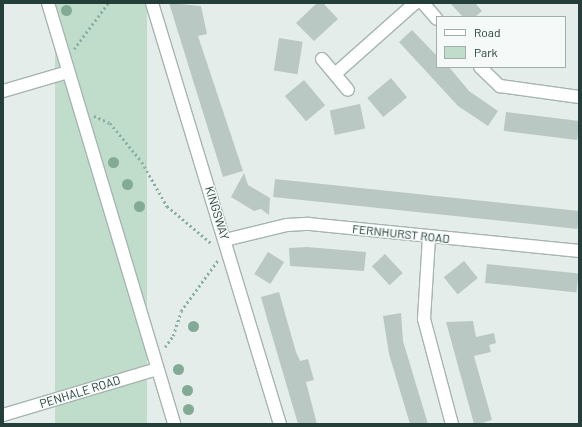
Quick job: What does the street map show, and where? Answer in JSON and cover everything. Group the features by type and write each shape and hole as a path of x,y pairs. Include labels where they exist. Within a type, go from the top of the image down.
{"street":[{"path":"48,3 174,424"},
{"name":"KINGSWAY","path":"152,3 225,240 225,253 280,424"},
{"path":"335,74 415,3"},
{"path":"423,3 436,18"},
{"path":"322,59 348,90"},
{"path":"481,68 500,86 579,97"},
{"path":"3,91 68,72"},
{"name":"FERNHURST ROAD","path":"225,240 287,225 308,224 579,251"},
{"path":"429,237 424,319 452,424"},
{"name":"PENHALE ROAD","path":"3,415 157,369"}],"path":[{"path":"63,53 75,49 108,3"},
{"path":"81,116 90,114 110,123 142,162 167,206 225,253 181,311 173,336 159,354 153,355"}],"green space":[{"path":"55,3 147,3 147,424 55,424"}],"building":[{"path":"169,3 201,6 207,34 198,36 243,171 223,177"},
{"path":"317,3 323,3 338,19 314,41 296,23"},
{"path":"450,3 475,3 482,11 476,16 462,16"},
{"path":"412,30 436,55 436,68 450,68 469,91 498,111 488,126 458,106 399,42"},
{"path":"279,38 303,42 298,74 274,71"},
{"path":"391,78 407,97 383,117 367,98"},
{"path":"304,80 325,105 306,121 285,96"},
{"path":"360,104 365,128 335,135 330,110"},
{"path":"506,112 579,121 577,140 504,131"},
{"path":"244,173 248,185 270,198 269,215 261,209 254,211 231,197"},
{"path":"275,179 579,211 577,229 273,197"},
{"path":"307,247 366,252 364,271 290,266 289,248"},
{"path":"268,252 284,262 270,284 254,274"},
{"path":"385,254 403,273 390,285 372,266"},
{"path":"464,261 478,278 458,294 444,277"},
{"path":"487,264 578,274 577,293 485,283"},
{"path":"279,292 296,352 300,361 308,359 314,380 306,382 317,424 298,424 268,322 261,297"},
{"path":"401,313 403,341 428,424 410,424 389,354 383,316"},
{"path":"473,321 476,337 494,333 496,343 489,345 491,352 474,356 492,420 479,424 474,424 446,322"}]}
